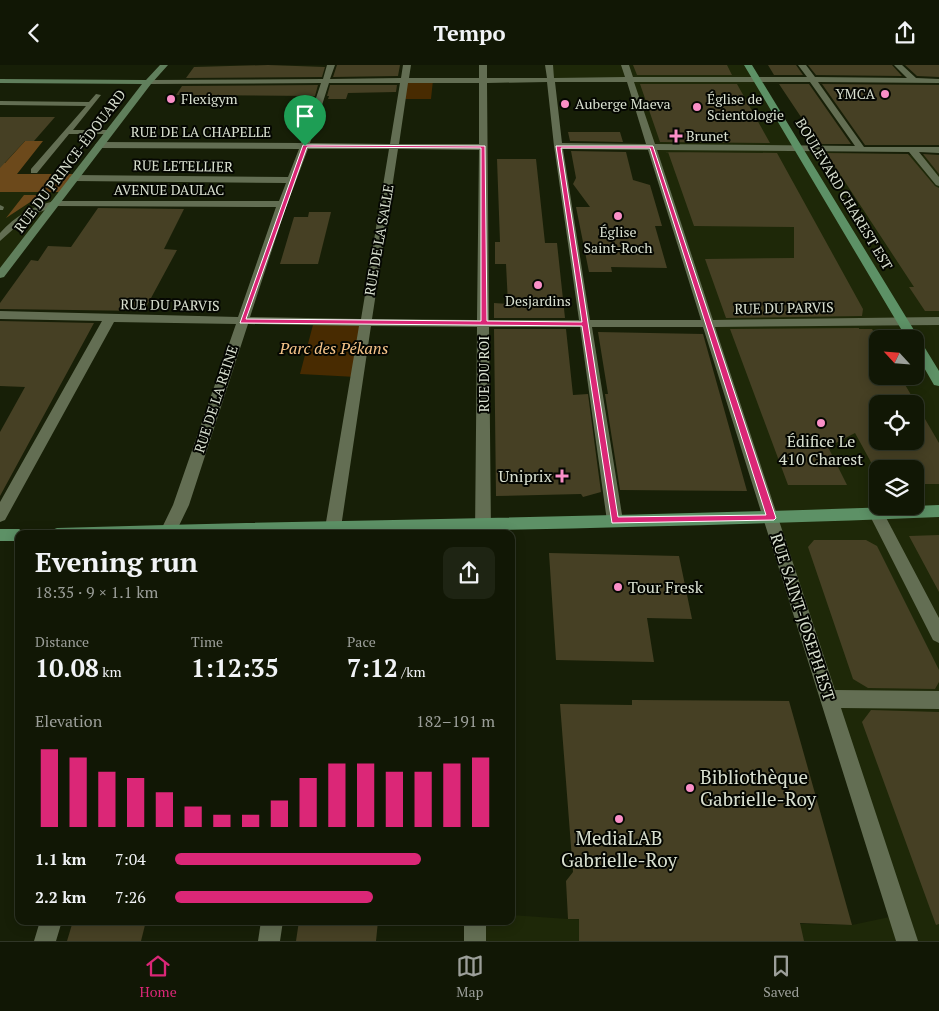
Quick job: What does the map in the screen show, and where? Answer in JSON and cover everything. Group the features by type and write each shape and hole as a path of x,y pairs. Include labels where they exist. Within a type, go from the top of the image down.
{"main road":[{"name":"BOULEVARD CHAREST EST","path":"748,65 908,330"},
{"name":"BOULEVARD CHAREST EST","path":"924,357 939,382"},
{"path":"924,512 939,511"},
{"path":"333,530 483,528 615,521 869,514"},
{"path":"0,535 15,535"}],"street":[{"name":"RUE DU PRINCE-ÉDOUARD","path":"0,275 148,82 164,65"},
{"name":"RUE DE LA REINE","path":"169,530 180,505 283,203 305,146 331,65"},
{"name":"RUE DE LA SALLE","path":"333,530 365,322 408,65"},
{"name":"RUE DU ROI","path":"483,65 483,528"},
{"path":"549,65 558,146 615,521"},
{"name":"RUE SAINT-JOSEPH EST","path":"625,65 908,941"},
{"path":"802,65 861,149"},
{"path":"898,65 912,80"},
{"path":"0,81 629,79 939,81"},
{"name":"RUE DE LA CHAPELLE","path":"99,145 484,147"},
{"path":"558,146 939,150"},
{"path":"911,149 939,183"},
{"name":"RUE LETELLIER","path":"74,178 292,181"},
{"name":"AVENUE DAULAC","path":"55,203 283,203"},
{"name":"RUE DU PARVIS","path":"0,315 109,319 585,325 939,321"},
{"path":"0,517 109,319"},
{"path":"878,515 939,635"},
{"path":"829,699 939,700"},
{"path":"45,941 50,925"},
{"path":"269,941 271,925"},
{"path":"475,925 475,941"}],"lane":[{"path":"34,171 98,95"},
{"path":"0,103 91,104"},
{"path":"68,132 109,132"},
{"path":"0,238 4,228 27,212 55,203"}],"shaded area":[{"path":"549,65 748,65 801,151 939,156 939,941 475,941 475,925 515,925 515,915 568,919 852,925 899,915 629,80 550,80"},
{"path":"25,141 43,141 17,174 77,174 63,192 0,192 0,163 5,163"},
{"path":"0,192 63,192 0,275"},
{"path":"24,195 41,195 6,218"}],"green space":[{"path":"406,80 433,80 431,99 403,99"},
{"name":"Parc des Pékans","path":"314,321 365,322 356,377 300,374"}],"building":[{"path":"268,65 325,67 322,77 186,78 194,67"},
{"path":"337,65 400,65 398,76 333,77"},
{"path":"633,65 727,65 732,75 637,75"},
{"path":"768,65 796,65 803,75 774,75"},
{"path":"808,65 892,65 902,76 816,75"},
{"path":"905,65 939,65 939,77 917,76"},
{"path":"640,84 737,84 770,143 660,142"},
{"path":"779,84 809,84 851,144 819,144"},
{"path":"822,84 939,85 939,145 865,145"},
{"path":"318,85 315,96 176,95 182,86"},
{"path":"330,85 397,85 396,92 348,93 346,99 328,99"},
{"path":"0,117 55,117 34,141 25,141 0,168"},
{"path":"568,132 620,132 623,142 570,141"},
{"name":"Église Saint-Roch","path":"571,151 626,152 633,180 650,185 662,226 655,226 667,268 611,267 612,272 589,272 576,207 590,207 573,184 576,178"},
{"path":"668,152 777,153 863,309 862,316 726,318 705,259 794,258 794,227 694,226"},
{"path":"826,153 908,154 935,186 939,188 939,311 925,311 909,287 914,287"},
{"path":"923,154 939,155 939,174"},
{"path":"497,159 536,159 545,243 557,243 565,318 494,318 494,303 508,304 506,264 495,264 495,242 500,242"},
{"path":"98,208 184,209 164,249 177,250 144,311 0,309 0,303 31,260 38,261 48,246 71,247"},
{"path":"309,212 331,212 318,264 280,264 294,217 308,217"},
{"path":"0,321 94,323 0,496 0,432 25,387 0,386"},
{"path":"494,329 566,329 573,395 588,394 601,492 583,497 581,494 496,496"},
{"path":"730,329 872,329 869,330 869,385 905,385 911,395 869,395 869,450 924,450 924,417 939,443 939,484 924,484 924,460 870,460 855,433 828,447 847,485 788,485"},
{"path":"598,332 703,334 747,491 620,490 605,394 608,394"},
{"path":"939,535 939,592 909,536"},
{"path":"814,540 866,540 877,546 939,670 939,682 935,689 868,688 853,679 808,547"},
{"name":"Tour Fresk","path":"549,553 679,556 692,619 647,618 654,662 556,660"},
{"name":"Bibliothèque Gabrielle-Roy","path":"632,700 789,701 852,925 800,923 804,941 579,941 579,919 568,919 566,881 573,872 560,704 632,705"},
{"path":"871,710 939,712 939,924 936,925 862,722"},
{"path":"72,925 145,925 141,941 67,941"},
{"path":"298,925 378,925 376,941 296,941"}],"place":[{"name":"YMCA","path":"885,94"},
{"name":"Flexigym","path":"171,99"},
{"name":"Auberge Maeva","path":"565,104"},
{"name":"Église de Scientologie","path":"697,107"},
{"name":"Brunet","path":"676,136"},
{"name":"Église Saint-Roch","path":"618,216"},
{"name":"Desjardins","path":"538,285"},
{"name":"Édifice Le 410 Charest","path":"821,423"},
{"name":"Uniprix","path":"562,476"},
{"name":"Tour Fresk","path":"618,587"},
{"name":"Bibliothèque Gabrielle-Roy","path":"690,788"},
{"name":"MediaLAB Gabrielle-Roy","path":"619,819"}],"route":[{"path":"305,146 280,210 242,321 585,325 615,521 771,518 652,147 558,146 585,325 484,323 484,147 305,146"}]}
